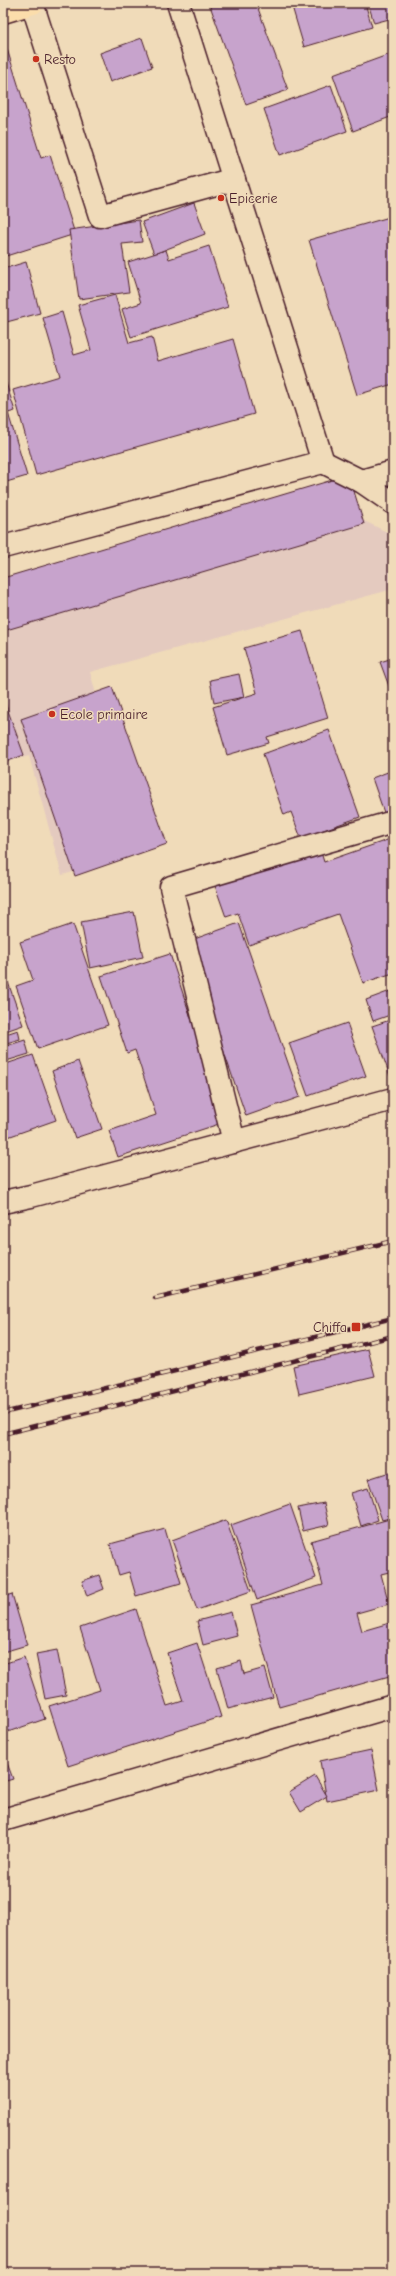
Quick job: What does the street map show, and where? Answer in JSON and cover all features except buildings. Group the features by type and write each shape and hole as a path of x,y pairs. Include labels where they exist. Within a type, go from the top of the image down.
{"main road":[{"path":"3,12 33,3"}],"street":[{"path":"33,3 100,216 234,179"},
{"path":"178,3 323,462"},
{"path":"3,547 323,462 361,481 393,503"},
{"path":"361,481 393,472"},
{"path":"234,1142 171,887 393,822"},
{"path":"3,1202 393,1099"},
{"path":"3,1820 393,1706"}],"shaded area":[{"name":"Ecole primaire","path":"313,496 393,535 393,589 90,672 140,854 62,875 29,756 3,763 3,581"}],"railway":[{"path":"155,1298 393,1241"},
{"path":"3,1413 393,1318"},
{"path":"3,1434 393,1336"}],"place":[{"name":"Resto","path":"36,59"},
{"name":"Epicerie","path":"221,198"},
{"name":"Ecole primaire","path":"52,714"},
{"name":"Chiffa","path":"356,1327"}]}
